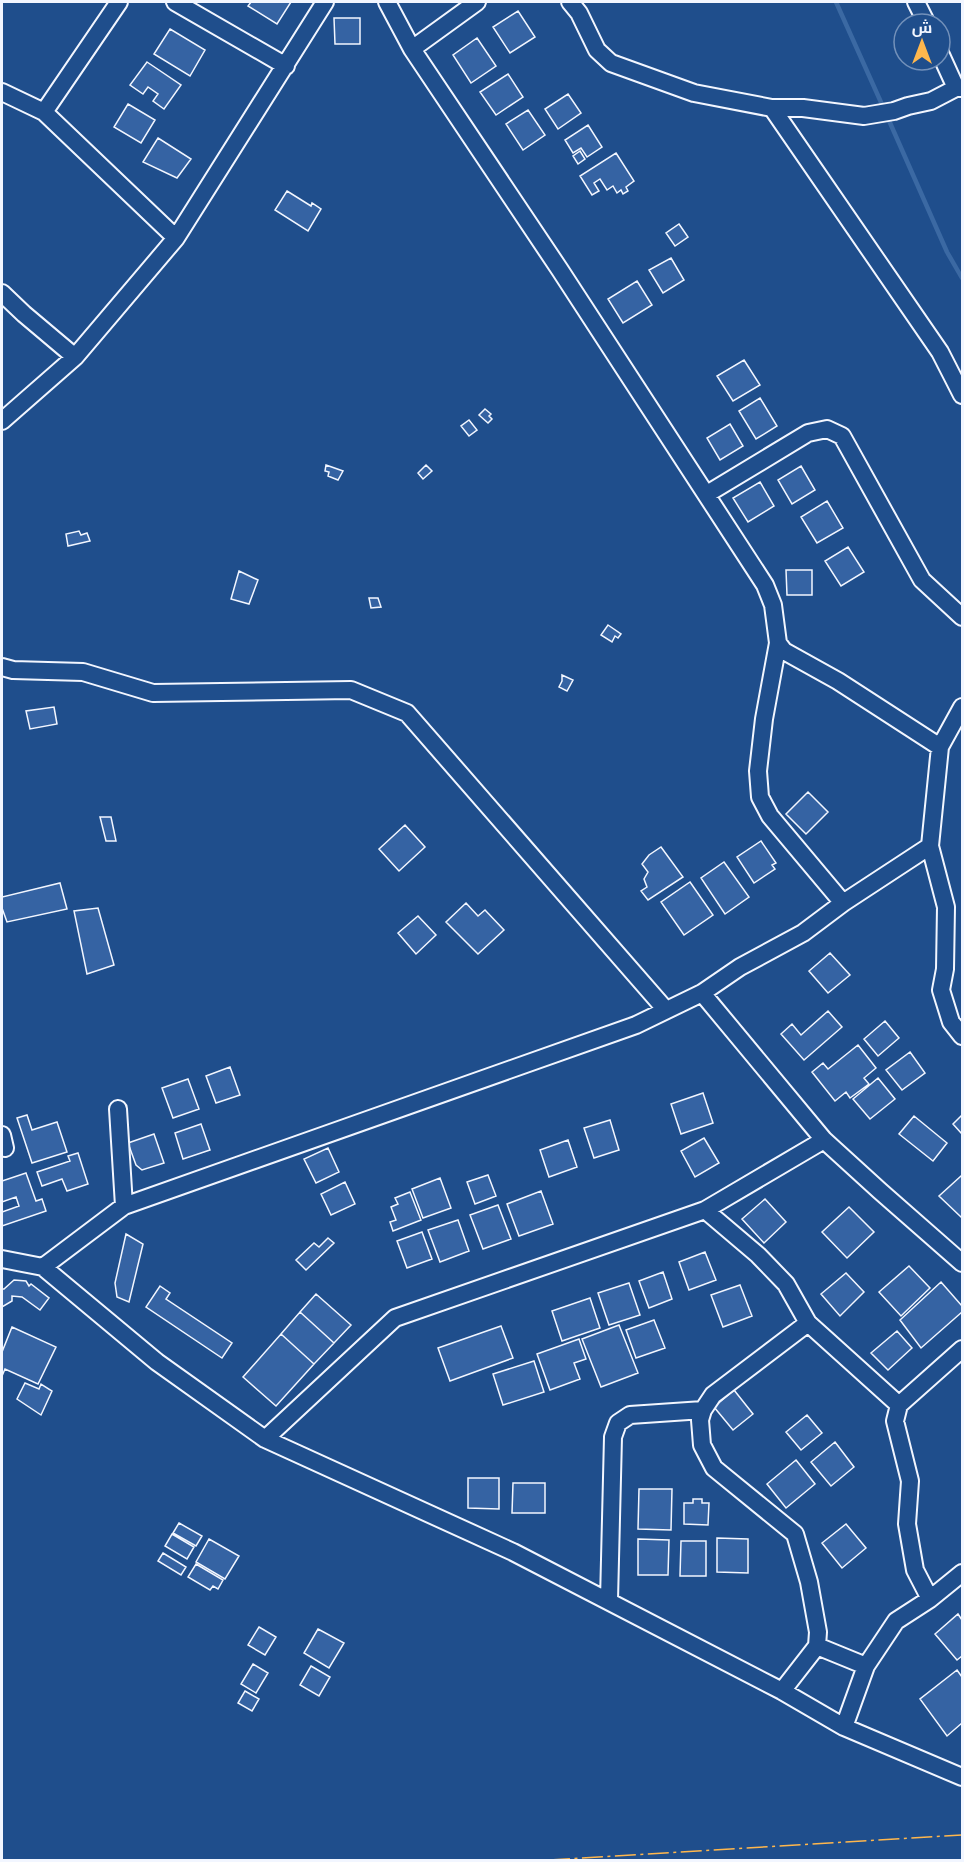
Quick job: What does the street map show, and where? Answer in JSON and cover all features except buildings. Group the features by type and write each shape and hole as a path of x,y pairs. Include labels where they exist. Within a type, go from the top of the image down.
{"street":[{"path":"44,112 119,2"},
{"path":"175,2 286,66"},
{"path":"2,421 75,357 176,238 326,2"},
{"path":"387,2 412,50 567,280 765,585 773,605 778,643 764,719 758,771 760,797 770,816 843,903"},
{"path":"412,50 477,2"},
{"path":"570,2 579,13 597,50 611,63 694,93 772,108 803,108 864,116 894,111 931,101 959,88 950,72"},
{"path":"2,92 44,112 176,238"},
{"path":"772,108 940,352 963,395"},
{"path":"2,293 75,357"},
{"path":"707,494 808,433 827,429 842,436 922,580 963,617"},
{"path":"778,643 784,651 838,681 940,747"},
{"path":"2,667 13,670 83,672 153,693 351,690 407,713 666,1010"},
{"path":"963,707 940,747 930,846 946,907 945,969 941,990 951,1022 963,1036"},
{"path":"44,1267 124,1206 636,1025 702,993 740,967 803,933 843,903 930,846"},
{"path":"702,993 824,1140 963,1263"},
{"path":"118,1109 124,1206"},
{"path":"265,1439 395,1318 705,1210 824,1140"},
{"path":"705,1210 758,1255 786,1284 808,1323 899,1405"},
{"path":"2,1259 44,1267 158,1362 265,1439 513,1552 782,1690 844,1727 963,1777"},
{"path":"782,1690 817,1646 818,1632 809,1582 795,1534 714,1468 702,1445 700,1420 703,1410 713,1395 808,1323"},
{"path":"930,1599 915,1570 907,1524 910,1481 895,1421 899,1405 963,1349"},
{"path":"609,1600 613,1437 618,1423 630,1416 703,1410"},
{"path":"844,1727 866,1666 896,1621 930,1599 963,1573"},
{"path":"817,1646 866,1666"}],"waterway":[{"path":"836,2 884,109"},
{"path":"887,116 947,252 962,278"}],"power":[{"path":"549,1860 962,1835"}]}
